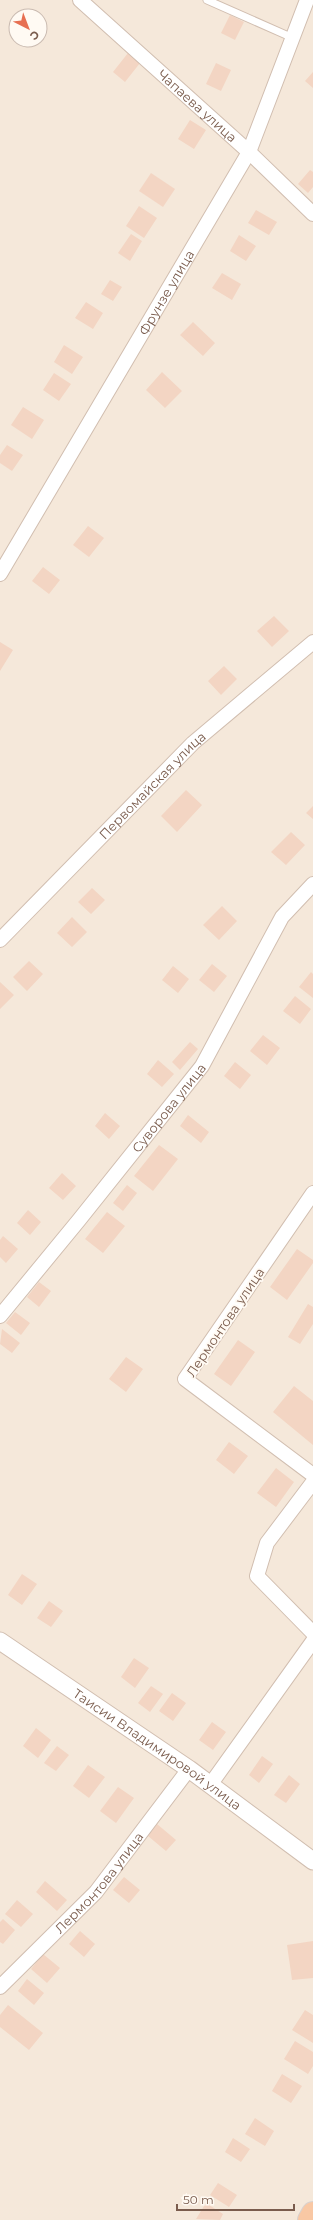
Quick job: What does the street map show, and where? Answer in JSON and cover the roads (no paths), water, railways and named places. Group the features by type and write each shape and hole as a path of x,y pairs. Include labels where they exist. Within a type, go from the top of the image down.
{"highway":[{"path":"309,2220 313,2214"}],"street":[{"name":"Чапаева улица","path":"80,0 249,152 313,214"},
{"name":"Фрунзе улица","path":"0,574 249,152 307,0"},
{"name":"Первомайская улица","path":"0,940 194,743 313,642"},
{"name":"Суворова улица","path":"0,1316 202,1066 282,917 313,884"},
{"name":"Лермонтова улица","path":"313,1193 185,1379 313,1475"},
{"path":"313,1482 267,1542 258,1576 313,1633"},
{"path":"210,1785 313,1640"},
{"name":"Таисии Владимировой улица","path":"0,1642 188,1769 313,1861"},
{"name":"Лермонтова улица","path":"0,1987 96,1892 188,1769"}],"lane":[{"path":"207,0 292,38"}]}
